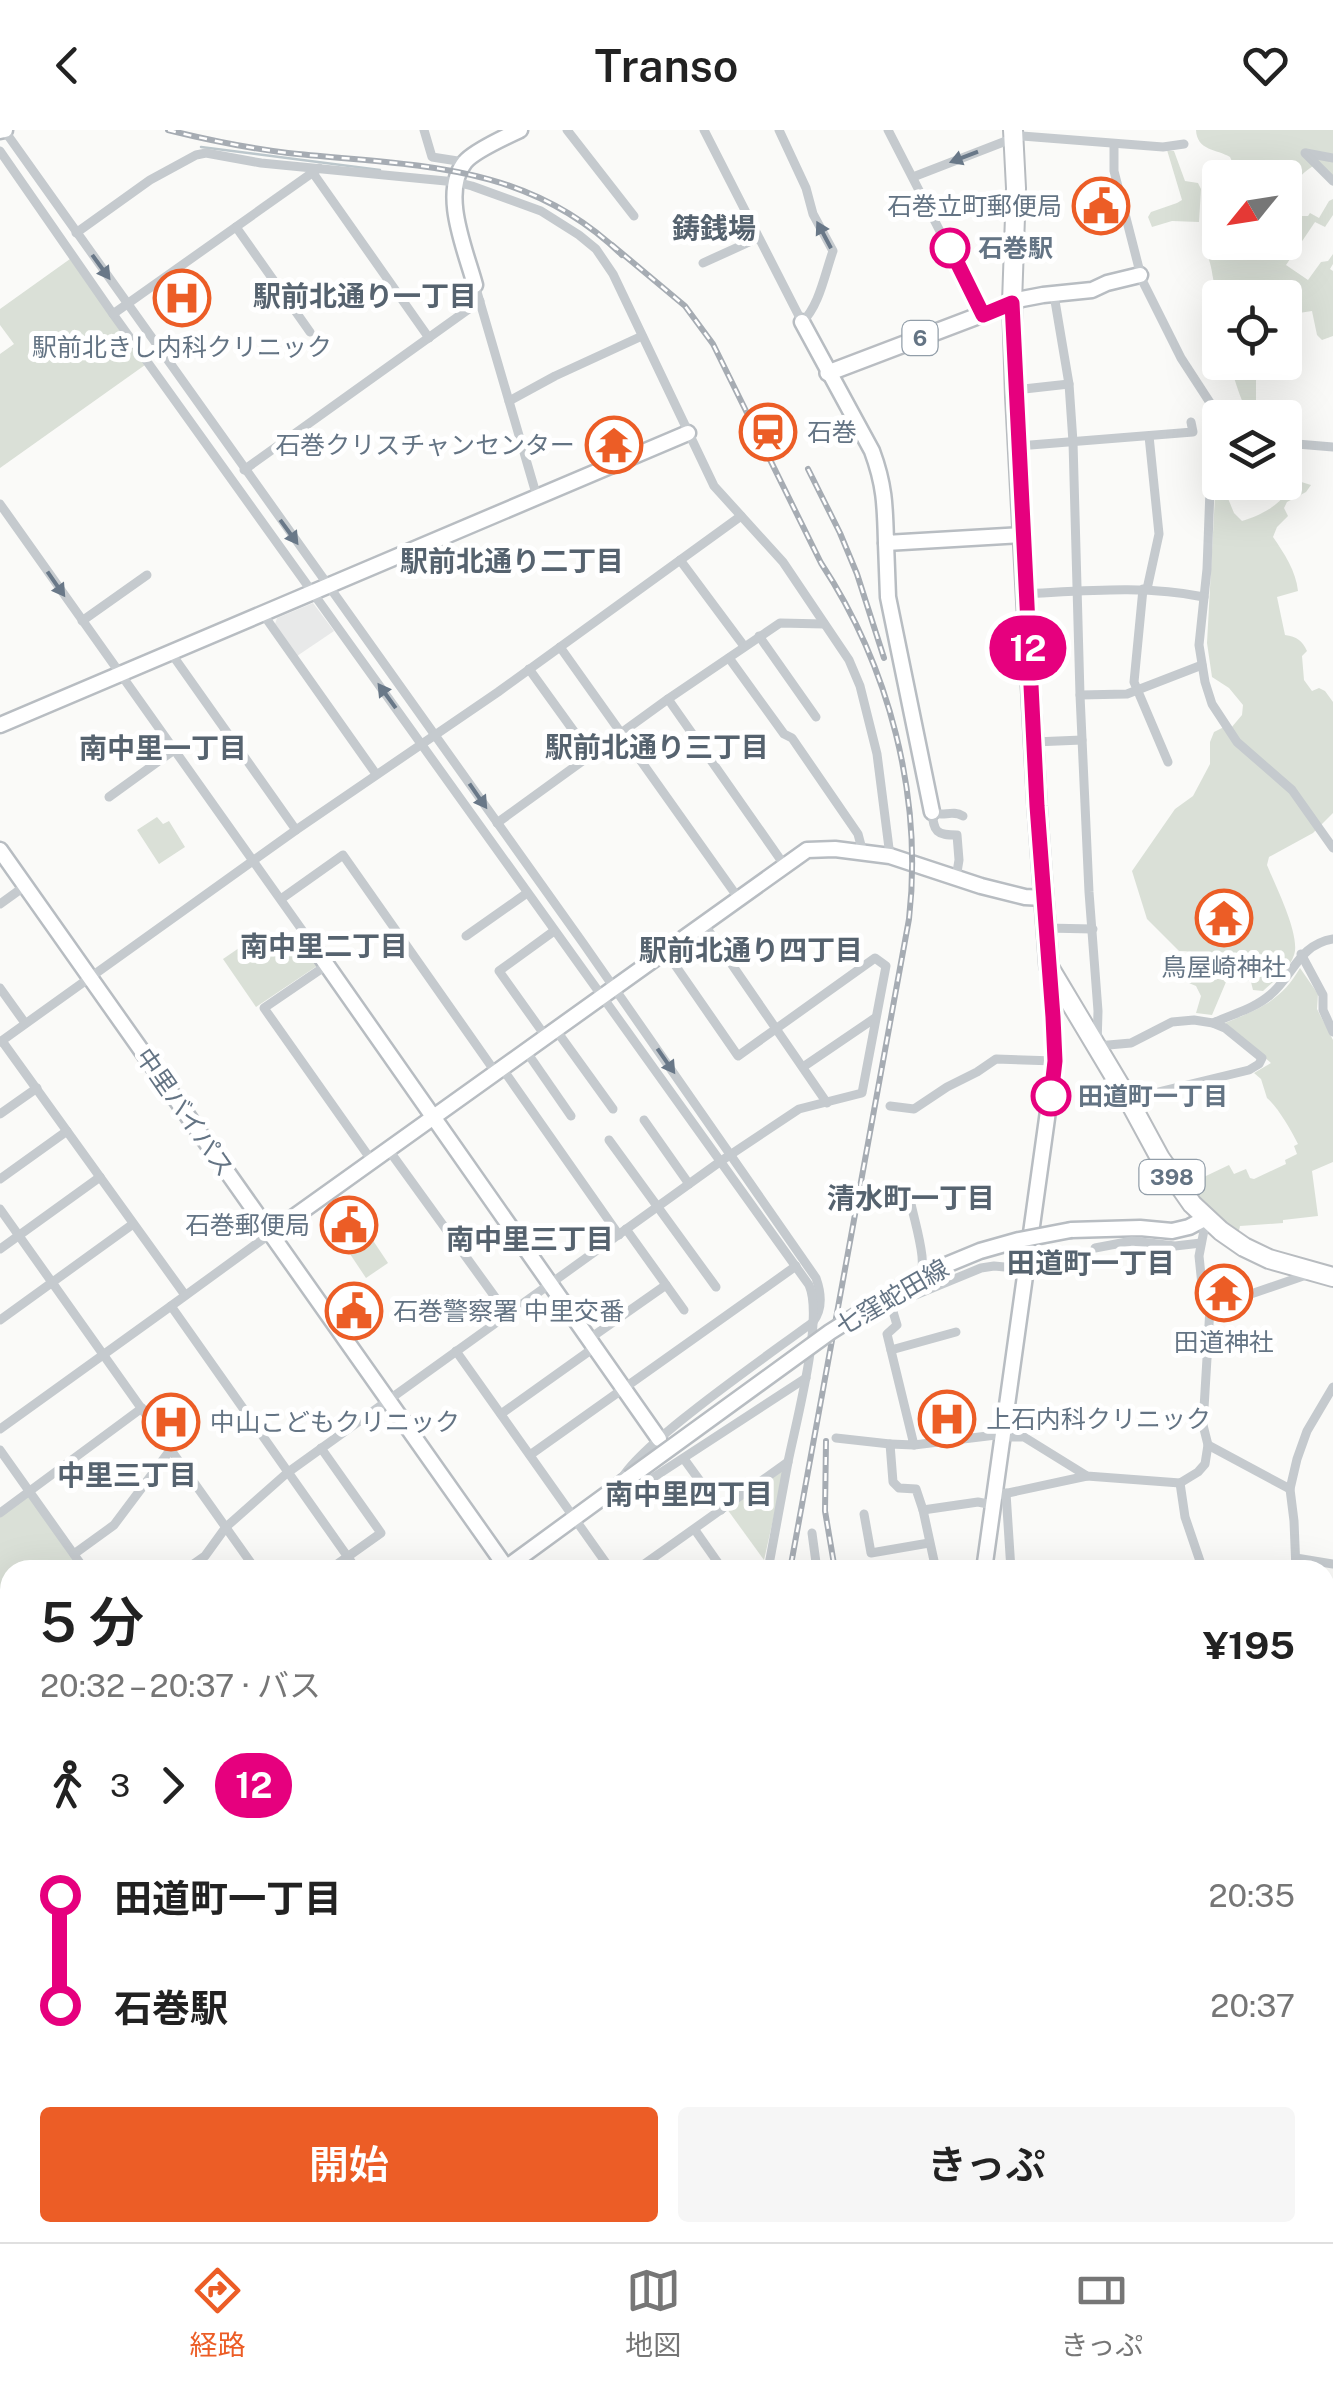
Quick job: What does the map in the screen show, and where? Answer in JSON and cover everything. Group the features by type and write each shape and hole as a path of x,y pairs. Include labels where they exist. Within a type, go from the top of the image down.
{"highway":[{"name":"398","path":"1014,134 1015,390 1049,967 1184,1194 1206,1218 1244,1247 1269,1259 1333,1277"}],"main road":[{"name":"6","path":"828,373 1012,303"}],"street":[{"path":"3,130 497,823 812,1293 813,1322 806,1378 770,1560"},
{"path":"424,130 432,157 464,162"},
{"path":"520,130 464,162 456,182 454,210 537,497"},
{"path":"568,130 634,216"},
{"path":"704,130 878,467 883,483 888,596 933,824 944,836 957,835 956,878"},
{"path":"779,130 806,188 813,214 833,251 812,309 802,322"},
{"path":"888,130 983,315"},
{"path":"913,177 1014,134 1084,136 1114,144 1163,148 1184,144"},
{"path":"1114,144 1114,171 1140,275 1181,358 1208,400"},
{"path":"0,151 554,931 609,992 731,1154 816,1278 820,1304 813,1322 659,1438 622,1474 624,1481 631,1487 648,1481 806,1378"},
{"path":"76,232 150,180 206,153 316,171 456,182 541,211 596,248 613,274 714,486 782,562 849,660 860,686 877,754 890,856"},
{"path":"1333,158 1305,153 1333,181"},
{"path":"113,314 316,171"},
{"path":"316,171 429,338"},
{"path":"236,228 310,332"},
{"path":"703,263 758,238"},
{"path":"1012,303 1022,298 1092,290 1140,275"},
{"path":"1054,295 1063,338 1074,442 1080,695 1097,1046 1131,1043 1180,1020 1225,1028 1262,1058 1248,1070 1128,1099"},
{"path":"244,470 480,301"},
{"path":"509,401 642,336"},
{"path":"1015,390 1069,384"},
{"path":"193,426 207,416"},
{"path":"1018,446 1193,432 1191,422"},
{"path":"0,725 688,433"},
{"path":"1149,436 1159,534 1145,590 1134,682 1168,762"},
{"path":"1302,444 1333,447"},
{"path":"1209,500 1199,645 1212,704 1238,742 1292,790 1333,848"},
{"path":"0,504 659,1438"},
{"path":"185,1296 1,1042 741,516"},
{"path":"886,544 1023,534"},
{"path":"680,560 744,646"},
{"path":"82,621 147,575"},
{"path":"1025,594 1171,590 1204,598"},
{"path":"263,614 376,774"},
{"path":"497,823 759,636 784,622 824,624"},
{"path":"759,636 816,717"},
{"path":"560,647 739,899"},
{"path":"171,653 296,830"},
{"path":"729,658 784,734 792,738 858,834 862,854"},
{"path":"1080,695 1137,692 1202,665"},
{"path":"529,669 591,755"},
{"path":"668,699 785,866"},
{"path":"1034,742 1082,740"},
{"path":"109,797 174,750"},
{"path":"932,812 963,816"},
{"path":"0,1429 812,848 890,856 1025,897 1043,898"},
{"name":"中里バイパス","path":"0,850 499,1560"},
{"path":"281,899 343,855 499,1070 684,1310"},
{"path":"0,904 25,886"},
{"path":"466,936 527,892"},
{"path":"704,924 827,1102"},
{"path":"1045,928 1093,929"},
{"path":"554,931 499,971 613,1109"},
{"path":"1214,1023 1258,1004 1284,982 1301,954 1333,939"},
{"path":"199,1560 226,1527 287,1472 721,1161 799,1109 862,1093 886,966 876,958 738,1056 666,952"},
{"path":"1301,954 1323,995 1323,1010 1333,1032"},
{"path":"327,966 264,1008 372,1161"},
{"path":"986,1560 998,1498 1055,1061 1049,967"},
{"path":"0,988 26,1023"},
{"path":"1052,1007 1064,1002 1074,1008"},
{"path":"803,1067 875,1018"},
{"path":"526,1052 572,1116"},
{"path":"890,1106 914,1109 996,1059 1055,1061"},
{"path":"0,1114 37,1088"},
{"path":"644,1120 689,1184"},
{"path":"0,1179 67,1130"},
{"path":"609,1140 716,1287"},
{"path":"388,1149 508,1316"},
{"path":"0,1249 100,1178"},
{"path":"911,1204 926,1290"},
{"path":"0,1209 249,1560"},
{"path":"923,1510 998,1498 1086,1476 1180,1483 1198,1472 1208,1444 1203,1425 1210,1308 1202,1285 1199,1256 1206,1218"},
{"name":"七窪蛇田線","path":"517,1560 830,1332 917,1276 1018,1240 1071,1230 1172,1231 1206,1218"},
{"path":"0,1320 133,1224"},
{"path":"1095,1248 1132,1242 1175,1246 1201,1243"},
{"path":"530,1455 796,1266"},
{"path":"914,1445 887,1334 897,1325 891,1305 982,1268 1027,1269"},
{"path":"1210,1308 1313,1273"},
{"path":"501,1414 666,1285"},
{"path":"171,1306 350,1560"},
{"path":"890,1350 956,1332"},
{"path":"456,1350 604,1560"},
{"path":"1308,1560 1296,1558 1290,1489 1297,1459 1316,1414 1333,1387"},
{"path":"0,1513 142,1408"},
{"path":"1316,1414 1333,1415"},
{"path":"836,1438 914,1445 1004,1435 1024,1437 1086,1476"},
{"path":"890,1444 893,1482 899,1488 916,1489 933,1560"},
{"path":"1208,1444 1290,1489"},
{"path":"321,1448 381,1533 344,1560"},
{"path":"74,1554 114,1525 171,1449"},
{"path":"0,1450 78,1560"},
{"path":"684,1458 722,1510"},
{"path":"650,1560 788,1462"},
{"path":"1180,1483 1185,1517 1200,1560"},
{"path":"998,1498 1009,1560"},
{"path":"864,1514 870,1552 929,1543"},
{"path":"694,1530 716,1560"},
{"path":"812,1533 816,1560"}],"shaded area":[{"path":"1196,130 1333,130 1333,186 1313,166 1302,175 1302,160 1231,160 1204,146"},
{"path":"1167,150 1174,151 1185,181 1198,183 1201,189 1199,222 1172,221 1152,227 1148,217 1151,212 1182,200"},
{"path":"1333,199 1333,215 1325,227 1315,222 1302,241 1302,216 1310,213 1319,218"},
{"path":"1333,254 1333,336 1322,340 1317,335 1312,311 1302,313 1302,280 1214,280 1209,260 1289,260 1286,265 1308,280 1321,262 1328,261"},
{"path":"70,259 145,365 0,468 0,354 14,344 0,325 0,309"},
{"path":"1235,380 1256,380 1256,400 1242,399"},
{"path":"1215,500 1229,500 1242,521 1280,500 1291,500 1284,508 1288,516 1273,537 1292,569 1298,591 1277,597 1285,635 1299,640 1307,651 1302,656 1304,680 1312,691 1325,691 1333,702 1333,813 1313,833 1269,857 1267,865 1286,910 1295,946 1289,966 1263,991 1253,990 1251,982 1216,961 1179,951 1147,919 1132,871 1175,809 1193,796 1210,764 1214,732 1231,728 1242,715 1243,705 1229,688 1212,677 1207,643"},
{"path":"313,603 334,631 297,656 275,624 277,618"},
{"path":"157,817 163,824 169,821 185,847 159,864 137,830"},
{"path":"297,931 317,966 256,1007 223,959 239,948 250,962"},
{"path":"1192,959 1226,982 1212,1015 1196,1013 1201,996 1196,986 1184,981 1180,969"},
{"path":"1300,968 1318,994 1317,1009 1333,1040 1333,1162 1312,1171 1318,1216 1240,1226 1238,1235 1187,1185 1229,1165 1234,1174 1246,1169 1254,1179 1286,1164 1285,1160 1297,1154 1295,1138 1254,1073 1271,1063 1225,1023 1277,996"},
{"path":"364,1227 388,1263 366,1278 342,1242"},
{"path":"785,1467 764,1560 727,1509"},
{"path":"28,1496 74,1560 0,1560 0,1516"}],"waterway":[{"path":"201,147 380,170"}],"railway":[{"path":"168,130 273,151 423,166 507,185 547,201 585,224 622,255"},
{"path":"612,245 685,306 713,344 865,645 896,734 905,779 911,826 909,919 792,1560"},
{"path":"808,469 857,574 884,658"},
{"path":"826,1441 825,1511 833,1560"}],"bus line":[{"name":"12","path":"950,248 983,315 1012,303 1037,806 1053,1017 1055,1061 1051,1096"}],"place":[{"name":"石巻立町郵便局","path":"1101,206"},
{"name":"石巻駅","path":"950,248"},
{"name":"駅前北きし内科クリニック","path":"182,298"},
{"name":"石巻","path":"768,432"},
{"name":"石巻クリスチャンセンター","path":"614,445"},
{"name":"鳥屋崎神社","path":"1224,918"},
{"name":"田道町一丁目","path":"1051,1096"},
{"name":"石巻郵便局","path":"349,1225"},
{"name":"田道神社","path":"1224,1293"},
{"name":"石巻警察署 中里交番","path":"354,1311"},
{"name":"上石内科クリニック","path":"947,1419"},
{"name":"中山こどもクリニック","path":"171,1422"}],"district":[{"name":"鋳銭場","path":"714,227"},
{"name":"駅前北通り一丁目","path":"365,295"},
{"name":"駅前北通り二丁目","path":"512,560"},
{"name":"駅前北通り三丁目","path":"657,746"},
{"name":"南中里一丁目","path":"163,747"},
{"name":"南中里二丁目","path":"324,945"},
{"name":"駅前北通り四丁目","path":"751,949"},
{"name":"清水町一丁目","path":"911,1197"},
{"name":"南中里三丁目","path":"530,1238"},
{"name":"田道町一丁目","path":"1091,1262"},
{"name":"中里三丁目","path":"127,1474"},
{"name":"南中里四丁目","path":"689,1493"}]}
